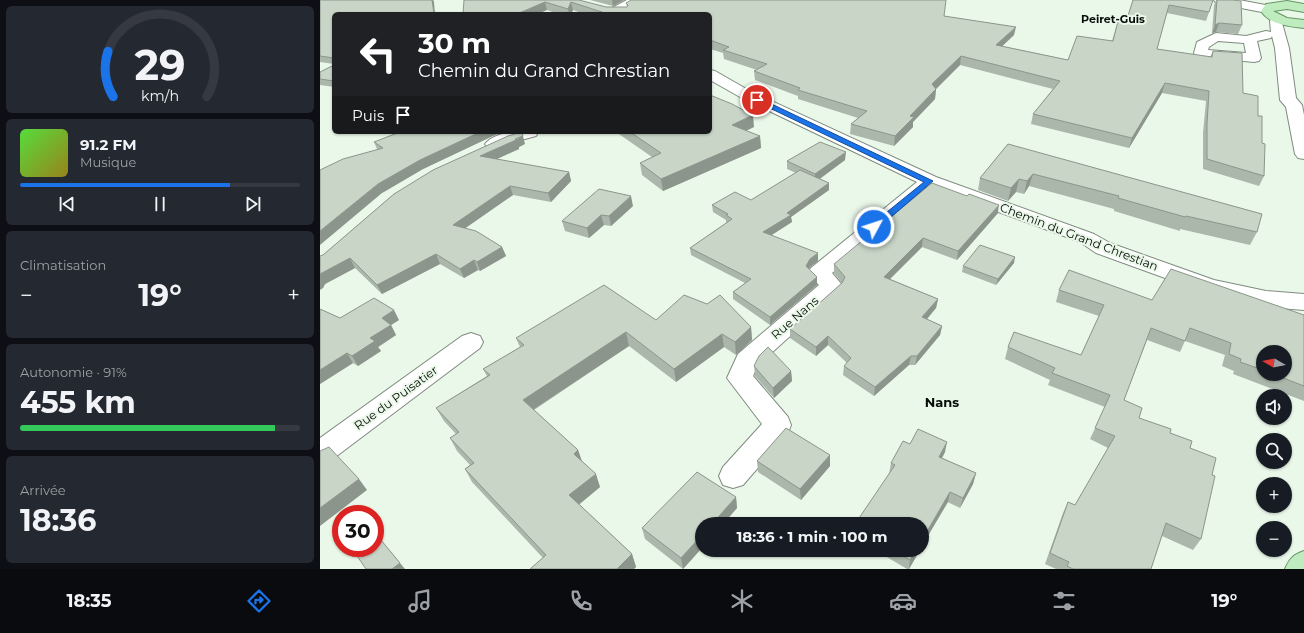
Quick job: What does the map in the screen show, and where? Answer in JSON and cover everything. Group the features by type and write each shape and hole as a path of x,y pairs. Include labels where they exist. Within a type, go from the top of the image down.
{"main road":[{"path":"1275,8 1299,4"},
{"path":"1275,8 1303,25"},
{"path":"1301,569 1304,566"}],"street":[{"path":"619,12 636,0"},
{"path":"1206,42 1251,44 1272,36 1276,28 1275,8 1220,0"},
{"path":"601,8 615,12"},
{"path":"1214,25 1272,36 1282,48 1288,100 1294,105 1304,154"},
{"name":"Chemin du Grand Chrestian","path":"712,75 745,94 930,181 1087,238 1103,248 1209,286 1266,299 1304,302"},
{"path":"477,152 504,139 523,134"},
{"name":"Rue Nans","path":"733,476 778,425 740,378 747,360 832,286 819,273 930,181"},
{"name":"Rue du Puisatier","path":"320,453 471,342"}],"building":[{"path":"320,0 432,0 434,12 332,12 332,58 320,56"},
{"path":"464,0 579,0 606,7 627,7 628,5 626,3 631,0 946,0 944,16 1016,27 996,45 1068,60 1077,36 1113,41 1118,21 1126,22 1133,0 1213,0 1209,12 1169,5 1157,49 1212,57 1213,51 1242,53 1243,93 1258,96 1258,116 1262,116 1262,143 1265,144 1264,176 1207,159 1209,91 1165,83 1132,138 1033,114 1060,81 961,56 932,84 936,89 910,116 914,117 895,136 851,124 867,111 798,90 800,88 754,71 767,64 723,50 729,47 712,41 712,12 602,12 571,2 568,9 545,2 522,12 463,12"},
{"path":"1217,0 1241,1 1242,25 1219,23 1215,25"},
{"path":"332,66 332,81 320,79 320,72"},
{"path":"712,96 753,115 732,125 760,136 661,179 640,163 661,153 633,134 712,134"},
{"path":"395,134 476,134 420,160 378,184 320,231 320,170 343,159 383,148 374,142"},
{"path":"522,134 523,136 480,156 569,172 548,193 510,186 453,225 476,231 502,247 477,262 474,260 460,269 436,254 377,285 350,258 320,274 320,256 394,194 433,170 508,136"},
{"path":"820,142 846,152 815,174 787,161"},
{"path":"1008,144 1262,214 1257,232 1185,217 1118,198 1119,196 1033,174 1027,181 1019,179 1011,188 980,178"},
{"path":"800,170 829,183 787,213 791,215 763,232 818,253 810,259 806,266 817,277 770,317 733,292 751,279 690,248 732,219 726,215 728,214 712,205 735,192 751,200"},
{"path":"932,183 967,196 969,194 999,205 958,251 923,238 884,277 938,299 922,317 942,326 917,356 911,356 875,387 844,366 851,358 828,336 816,347 790,329 842,283 845,277 834,264"},
{"path":"599,189 631,196 609,216 601,215 587,228 562,221"},
{"path":"980,245 1015,257 998,279 963,266"},
{"path":"1171,269 1304,315 1304,386 1291,381 1292,345 1256,345 1256,368 1240,362 1241,359 1229,354 1231,343 1190,328 1185,341 1151,328 1124,400 1142,408 1139,418 1171,429 1170,433 1192,441 1190,448 1216,458 1212,475 1215,476 1201,539 1166,523 1151,569 1073,569 1067,566 1069,562 1050,553 1068,502 1075,505 1115,436 1095,428 1110,395 1052,373 1055,368 1008,347 1014,332 1081,355 1104,305 1059,290 1069,270 1152,300"},
{"path":"604,285 656,320 684,295 707,304 720,295 751,327 735,342 722,334 674,369 626,332 523,400 578,450 574,454 596,474 569,495 632,554 617,569 530,569 546,555 465,469 474,463 450,438 459,432 436,408 490,375 483,369 524,345 516,338"},
{"path":"374,298 394,310 382,318 391,325 370,338 375,341 352,356 347,353 320,370 320,309 340,318"},
{"path":"768,347 791,371 773,388 754,366 759,356"},
{"path":"786,428 830,455 800,489 757,461"},
{"path":"918,429 947,442 939,457 976,473 963,498 950,492 929,528 929,517 860,517 895,465 891,463 903,441 910,444"},
{"path":"329,447 359,479 320,508 320,451"},
{"path":"697,472 736,497 718,517 695,517 695,543 681,558 642,528"},
{"path":"384,544 400,563 392,569 366,569 358,557 384,557"},
{"path":"905,557 912,557 910,560"}],"district":[{"name":"Peiret-Guis","path":"1113,19"},
{"name":"Nans","path":"942,402"}],"route":[{"path":"757,100 930,181 874,227"}]}
